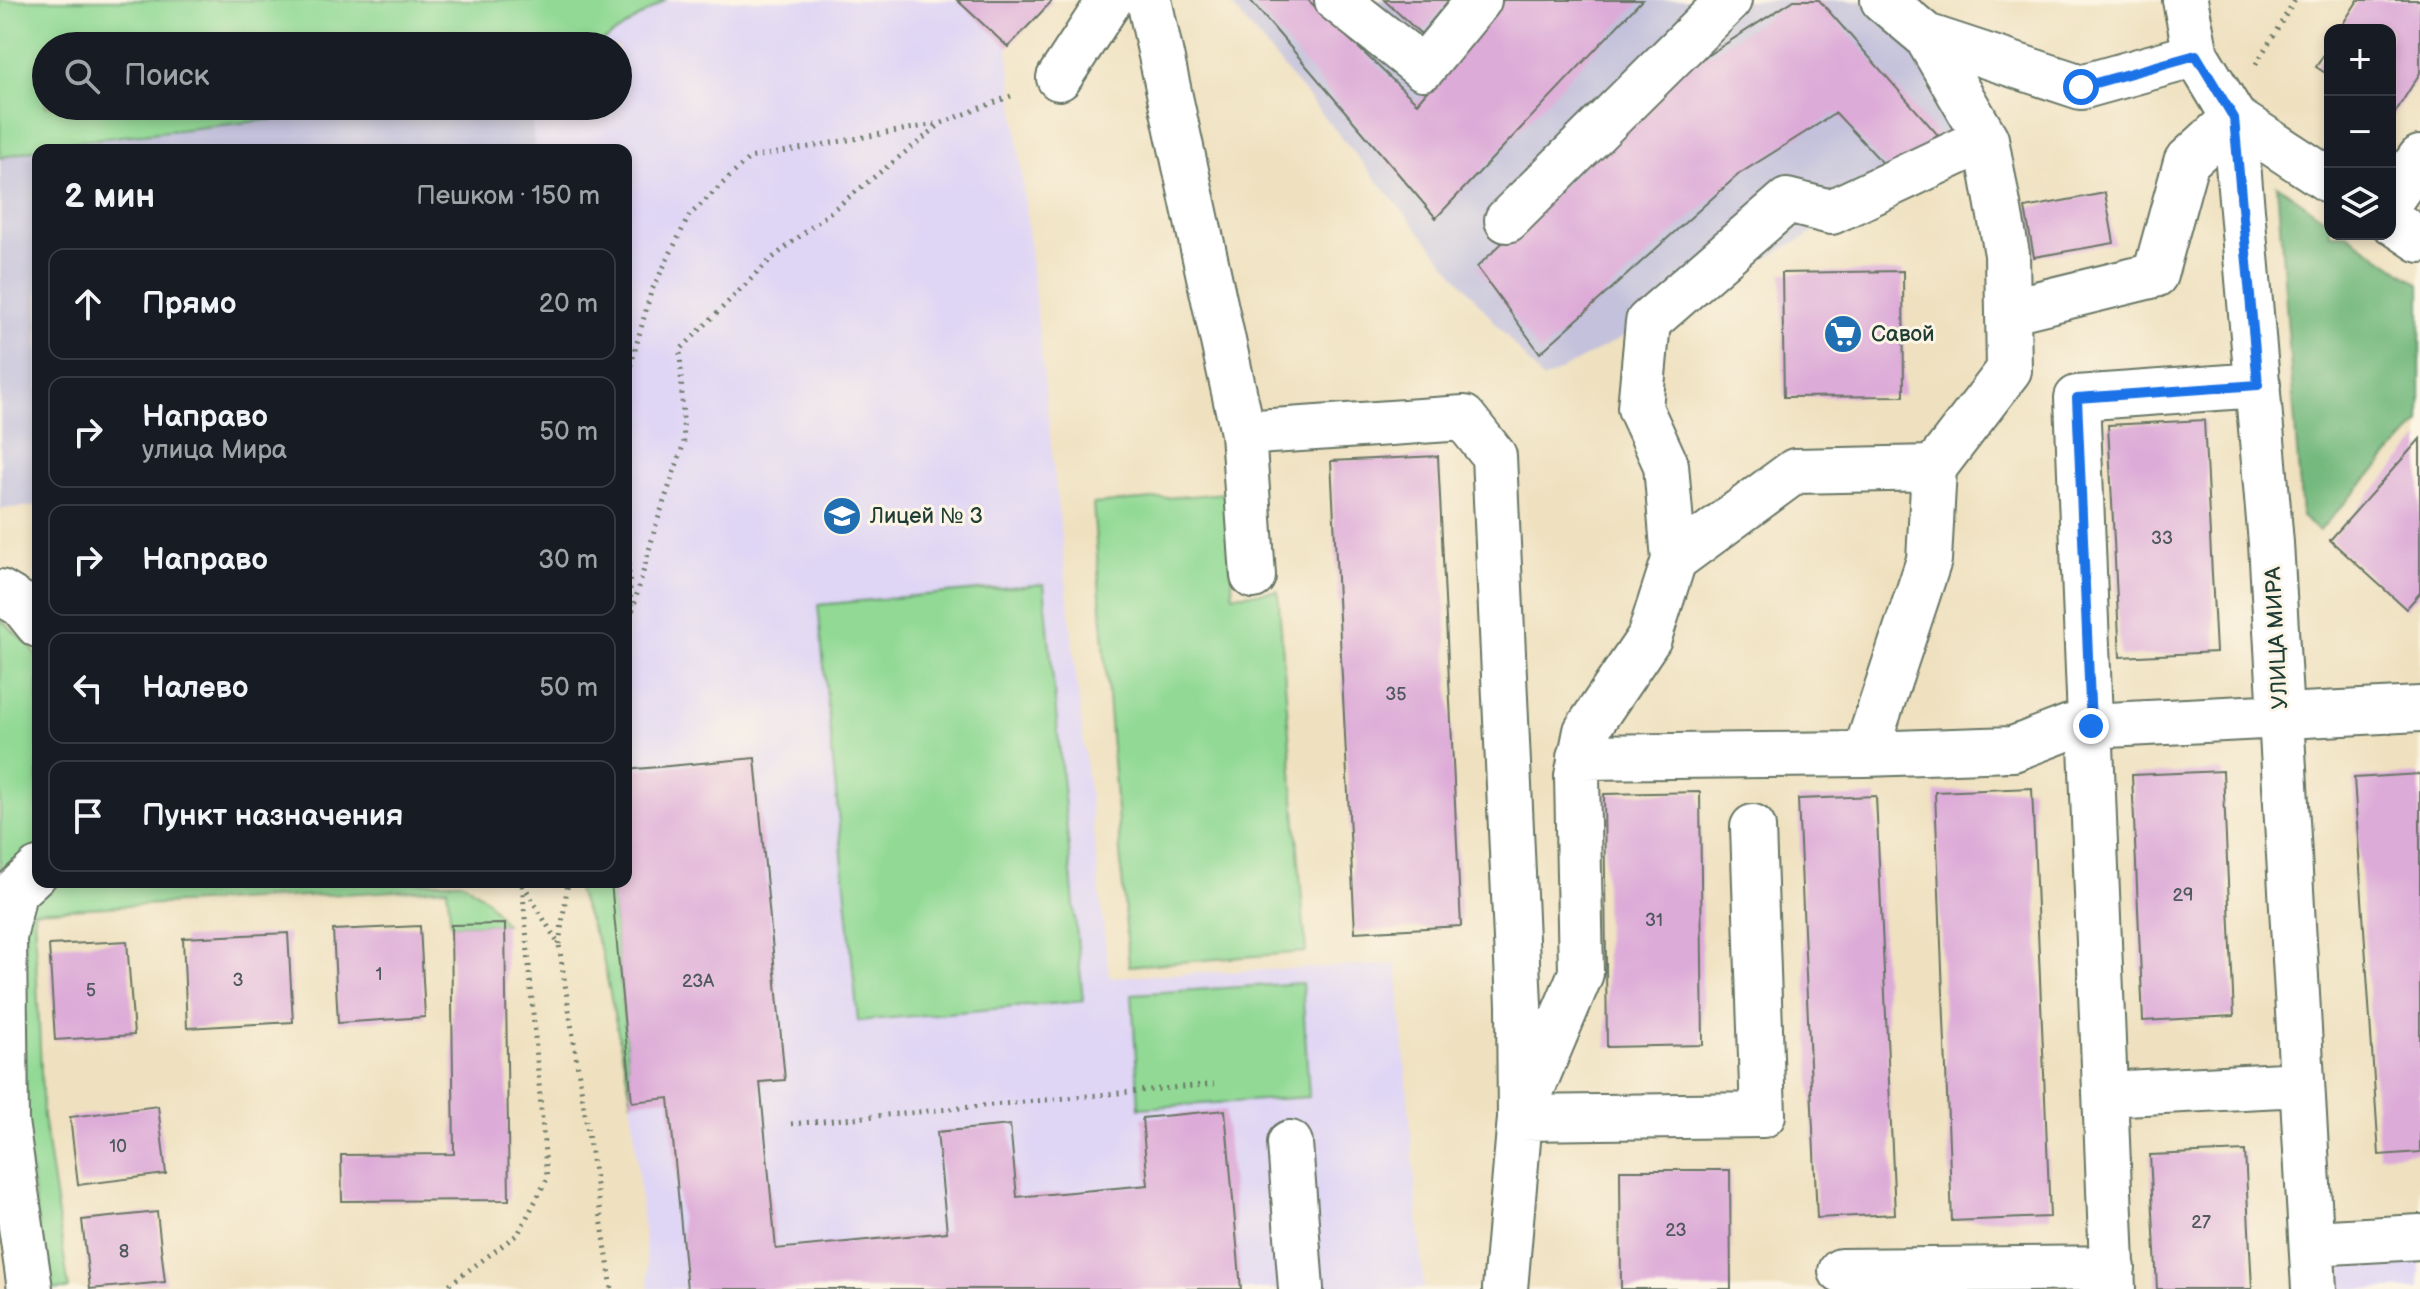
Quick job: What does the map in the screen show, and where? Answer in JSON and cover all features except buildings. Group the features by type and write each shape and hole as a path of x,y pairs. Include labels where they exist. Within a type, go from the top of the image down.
{"street":[{"path":"1059,78 1110,0"},
{"path":"1149,0 1243,433 1253,576"},
{"path":"1337,0 1423,68 1479,0"},
{"path":"1507,220 1729,0"},
{"path":"1865,754 1929,560 1934,468 2009,370 2007,254 1986,139 1926,36 1883,0"},
{"name":"УЛИЦА МИРА","path":"2185,0 2196,55 2234,118 2258,385 2281,716 2314,1289"},
{"path":"1926,36 2081,87 2196,55"},
{"path":"2008,311 2155,275 2186,162 2234,118 2324,177"},
{"path":"1520,1118 1581,973 1577,776 1586,731 1649,638 1674,560 1666,465 1640,408 1648,322 1787,201 1831,212 1986,139"},
{"path":"2396,192 2420,158"},
{"path":"2396,224 2420,240"},
{"path":"1841,1271 2113,1278 2077,398 2258,385"},
{"path":"1243,433 1464,418 1494,456 1519,1005 1520,1118 1505,1289"},
{"path":"1674,560 1795,471 1934,468"},
{"path":"1580,757 2013,749 2070,727 2420,709"},
{"path":"1520,1118 1763,1115 1753,827"},
{"path":"30,1289 6,1122 4,938 14,892 32,876"},
{"path":"2105,1094 2302,1084"},
{"path":"1290,1143 1301,1289"},
{"path":"2312,1243 2420,1237"}],"path":[{"path":"2255,65 2295,0"},
{"path":"632,361 651,292 689,216 749,158 942,123 1059,78"},
{"path":"632,610 656,525 684,443 680,350 770,260 942,123"},
{"path":"443,1289 518,1234 547,1179 523,888"},
{"path":"526,888 559,945"},
{"path":"567,888 559,945 612,1289"},
{"path":"791,1124 1214,1084"}],"shaded area":[{"name":"Лицей № 3","path":"665,0 957,0 1008,47 1109,977 1397,964 1424,1289 649,1289 612,888 632,888 632,144 534,144 532,120 632,120 632,32 617,32"},
{"path":"1227,0 1883,0 1986,139 1543,380"},
{"path":"266,120 532,120 534,144 56,144"},
{"path":"32,150 32,506 0,509 0,158"},
{"path":"2420,1261 2420,1289 2343,1289 2342,1264"}],"green space":[{"path":"0,0 665,0 617,32 32,32 32,120 266,120 56,144 32,144 32,150 0,158"},
{"path":"2277,185 2324,218 2324,240 2356,240 2420,285 2420,422 2319,531 2302,517"},
{"path":"1225,493 1233,595 1278,591 1306,952 1129,966 1093,504"},
{"path":"1044,584 1083,1001 858,1021 818,605"},
{"path":"0,619 32,648 32,858 0,892"},
{"path":"43,888 447,888 34,911 43,1116 69,1289 47,1289 24,1125 25,907"},
{"path":"447,888 471,888 486,899 505,924 451,925"},
{"path":"576,888 612,888 632,1102 602,954"},
{"path":"1302,983 1309,1097 1139,1108 1132,994"}],"place":[{"name":"Савой","path":"1843,334"},
{"name":"Лицей № 3","path":"842,516"}],"route":[{"path":"2081,87 2196,55 2234,118 2258,385 2077,398 2091,726"}]}
